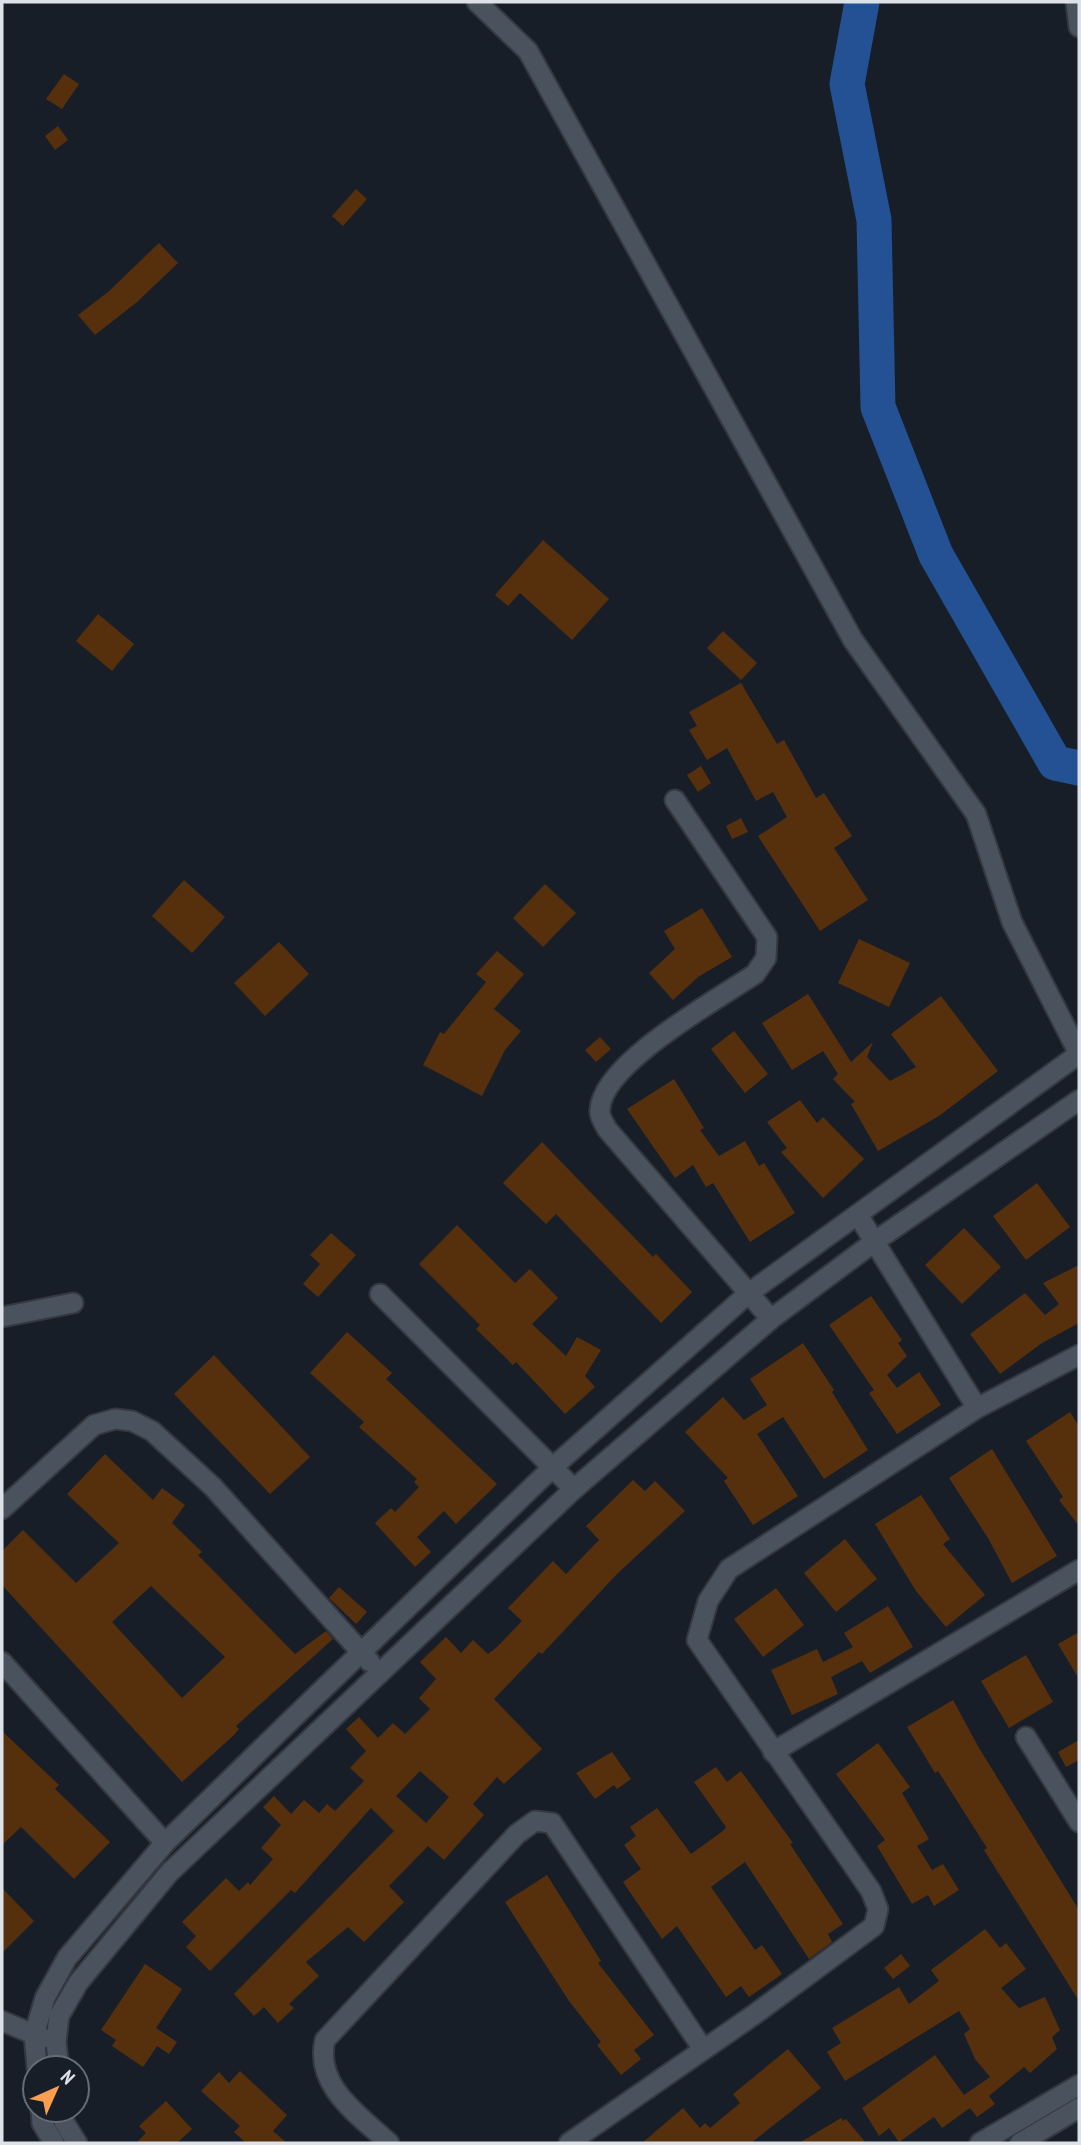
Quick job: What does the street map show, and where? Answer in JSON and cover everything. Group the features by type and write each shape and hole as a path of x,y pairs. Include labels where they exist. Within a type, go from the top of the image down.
{"street":[{"path":"36,2054 34,2035 45,1997 67,1958 165,1843 552,1468 749,1293 1079,1054 1012,922 976,814 886,690 846,629 528,51 477,2"},
{"path":"1076,2 1079,27"},
{"path":"675,800 767,937 766,957 755,974 634,1056 612,1079 602,1096 599,1112 607,1129 771,1319"},
{"path":"57,2054 59,2016 78,1983 169,1873 574,1489 771,1319 874,1242 1079,1100"},
{"path":"858,1215 977,1408"},
{"path":"380,1294 574,1489"},
{"path":"2,1317 73,1303"},
{"path":"569,2143 874,1926 878,1909 871,1891 697,1640 708,1601 729,1569 977,1408 1079,1355"},
{"path":"2,1509 94,1425 115,1419 132,1421 168,1445 213,1487 381,1673"},
{"path":"773,1752 1079,1570"},
{"path":"2,1662 165,1843"},
{"path":"1026,1737 1079,1822"},
{"path":"389,2143 332,2087 322,2053 325,2040 517,1834 535,1821 552,1823 704,2049"},
{"path":"2,2021 56,2042"},
{"path":"980,2143 1079,2085"},
{"path":"1020,2143 1079,2108"},
{"path":"43,2124 54,2143"},
{"path":"65,2124 77,2143"}],"building":[{"path":"64,74 79,84 62,109 46,99"},
{"path":"58,126 68,140 55,150 45,136"},
{"path":"356,189 367,199 343,226 332,216"},
{"path":"159,243 178,263 137,302 95,335 78,315 108,292"},
{"path":"543,540 609,599 572,640 520,593 508,606 495,595"},
{"path":"98,614 134,644 112,671 76,641"},
{"path":"723,631 757,663 741,680 707,648"},
{"path":"741,683 777,744 784,740 816,798 824,793 852,836 834,848 868,900 820,931 758,836 787,817 773,792 756,801 727,748 707,760 689,730 697,726 689,712"},
{"path":"701,766 711,783 698,792 687,775"},
{"path":"741,818 748,832 732,839 726,826"},
{"path":"184,880 225,917 192,953 152,916"},
{"path":"545,884 576,913 543,947 513,918"},
{"path":"702,908 732,957 698,977 673,1000 649,973 675,949 664,931"},
{"path":"859,939 910,963 889,1007 838,983"},
{"path":"279,942 309,974 265,1016 234,983"},
{"path":"497,951 524,974 494,1009 521,1031 505,1050 482,1096 423,1065 440,1032 444,1034 486,982 476,974"},
{"path":"808,994 851,1062 873,1042 867,1057 890,1081 916,1067 891,1034 941,996 998,1071 939,1116 878,1151 851,1104 855,1102 833,1079 838,1074 823,1051 792,1070 762,1023"},
{"path":"734,1031 768,1074 745,1093 711,1049"},
{"path":"600,1037 611,1049 596,1062 585,1050"},
{"path":"674,1079 704,1128 700,1130 719,1156 745,1141 759,1166 764,1163 795,1213 750,1242 713,1183 706,1187 693,1165 675,1178 627,1109"},
{"path":"800,1100 817,1123 823,1117 864,1159 823,1198 781,1152 787,1148 767,1122"},
{"path":"542,1142 653,1257 656,1254 692,1292 661,1323 556,1214 546,1224 503,1183"},
{"path":"1037,1183 1070,1227 1026,1260 993,1216"},
{"path":"457,1225 515,1283 530,1269 558,1298 532,1324 566,1356 577,1337 601,1350 585,1376 595,1387 565,1414 516,1362 513,1365 476,1329 480,1325 419,1264"},
{"path":"964,1228 1001,1267 962,1304 925,1265"},
{"path":"331,1233 356,1255 318,1297 303,1284 320,1264 310,1255"},
{"path":"1079,1265 1079,1323 1042,1343 1000,1374 970,1334 1025,1293 1045,1315 1059,1304 1043,1283"},
{"path":"871,1296 902,1340 898,1343 907,1356 887,1375 897,1388 919,1372 941,1405 897,1434 869,1393 874,1390 829,1325"},
{"path":"347,1332 392,1373 386,1379 497,1484 456,1524 444,1511 417,1537 431,1552 415,1567 375,1523 391,1508 395,1512 419,1487 414,1482 417,1479 359,1427 364,1422 310,1373"},
{"path":"803,1343 868,1450 824,1479 783,1417 757,1434 798,1496 753,1525 724,1481 728,1478 685,1432 723,1397 744,1420 767,1405 750,1379"},
{"path":"214,1355 310,1457 270,1494 174,1394"},
{"path":"1070,1412 1079,1426 1079,1526 1059,1500 1063,1497 1026,1441"},
{"path":"992,1449 1057,1556 1012,1583 988,1538 949,1478"},
{"path":"105,1454 153,1500 162,1488 185,1505 172,1523 202,1552 198,1555 295,1654 326,1631 333,1639 236,1726 239,1729 233,1736 182,1782 2,1585 2,1551 23,1530 76,1583 119,1543 67,1494","holes":["151,1586 225,1657 182,1698 112,1622"]},
{"path":"633,1480 645,1491 655,1481 685,1511 617,1574 542,1654 539,1652 494,1699 542,1749 504,1784 497,1777 473,1804 484,1815 444,1860 428,1846 389,1886 404,1902 364,1942 348,1927 306,1962 319,1976 289,2004 294,2008 278,2023 264,2007 254,2016 234,1994 394,1831 371,1808 295,1893 291,1890 210,1971 186,1947 196,1936 182,1922 226,1878 239,1891 248,1882 250,1885 273,1859 261,1848 281,1825 263,1807 274,1796 291,1814 304,1800 319,1813 327,1804 335,1811 364,1781 350,1768 366,1751 346,1729 359,1717 378,1738 393,1723 405,1734 430,1709 419,1698 436,1679 420,1662 446,1637 461,1653 473,1640 488,1654 497,1647 522,1621 508,1608 553,1561 566,1574 599,1540 586,1526","holes":["420,1771 449,1797 426,1823 396,1796"]},
{"path":"921,1495 950,1539 943,1544 985,1595 946,1627 916,1591 875,1524"},
{"path":"845,1539 877,1579 836,1612 804,1573"},
{"path":"339,1587 367,1612 356,1624 329,1598"},
{"path":"776,1588 804,1625 763,1657 734,1619"},
{"path":"888,1606 913,1647 870,1673 862,1661 831,1677 838,1694 792,1715 771,1670 817,1649 823,1662 853,1647 844,1633"},
{"path":"1079,1632 1079,1679 1058,1644"},
{"path":"1026,1655 1053,1702 1009,1728 981,1681"},
{"path":"953,1700 979,1748 1079,1910 1079,2001 984,1850 987,1848 907,1727"},
{"path":"2,1731 59,1785 55,1789 110,1842 74,1879 21,1827 2,1845"},
{"path":"1079,1740 1079,1760 1066,1767 1058,1752"},
{"path":"878,1743 910,1787 902,1793 929,1839 917,1846 932,1870 943,1864 959,1890 934,1906 928,1895 912,1904 877,1846 885,1840 836,1774"},
{"path":"612,1752 631,1779 617,1789 614,1785 595,1799 576,1773"},
{"path":"716,1767 727,1782 741,1771 793,1843 790,1844 843,1924 828,1934 832,1942 809,1959 745,1862 711,1887 755,1950 762,1945 782,1974 749,1997 741,1986 726,1997 677,1926 662,1939 623,1882 641,1869 624,1845 636,1836 630,1827 657,1808 691,1854 723,1831 726,1827 694,1782"},
{"path":"547,1875 601,1961 598,1963 654,2035 634,2050 641,2059 621,2075 597,2045 601,2042 569,2001 505,1902"},
{"path":"2,1888 34,1921 2,1953"},
{"path":"985,1929 1000,1948 1006,1943 1026,1969 1001,1988 1019,2008 1045,1997 1060,2030 1052,2037 1057,2049 1030,2073 1024,2067 989,2096 995,2104 977,2117 970,2108 942,2128 934,2117 899,2142 889,2128 879,2136 862,2108 935,2055 964,2095 990,2077 975,2059 964,2034 970,2029 959,2011 845,2081 827,2052 841,2043 832,2028 899,1987 909,2004 939,1981 931,1970"},
{"path":"901,1954 910,1966 893,1979 884,1968"},
{"path":"145,1964 182,1989 156,2028 177,2042 169,2054 157,2046 143,2067 112,2046 116,2040 101,2030"},
{"path":"788,2049 821,2088 751,2143 642,2143 683,2108 700,2128 705,2123 710,2128 740,2103 733,2094"},
{"path":"240,2071 287,2115 273,2131 287,2143 246,2143 234,2132 240,2126 201,2091 219,2072 229,2083"},
{"path":"166,2101 192,2129 177,2143 136,2143 146,2133 139,2126"},
{"path":"841,2118 843,2121 846,2119 866,2143 799,2143"}],"waterway":[{"path":"862,2 847,84 874,220 878,407 936,555 1055,763 1079,768"}]}
